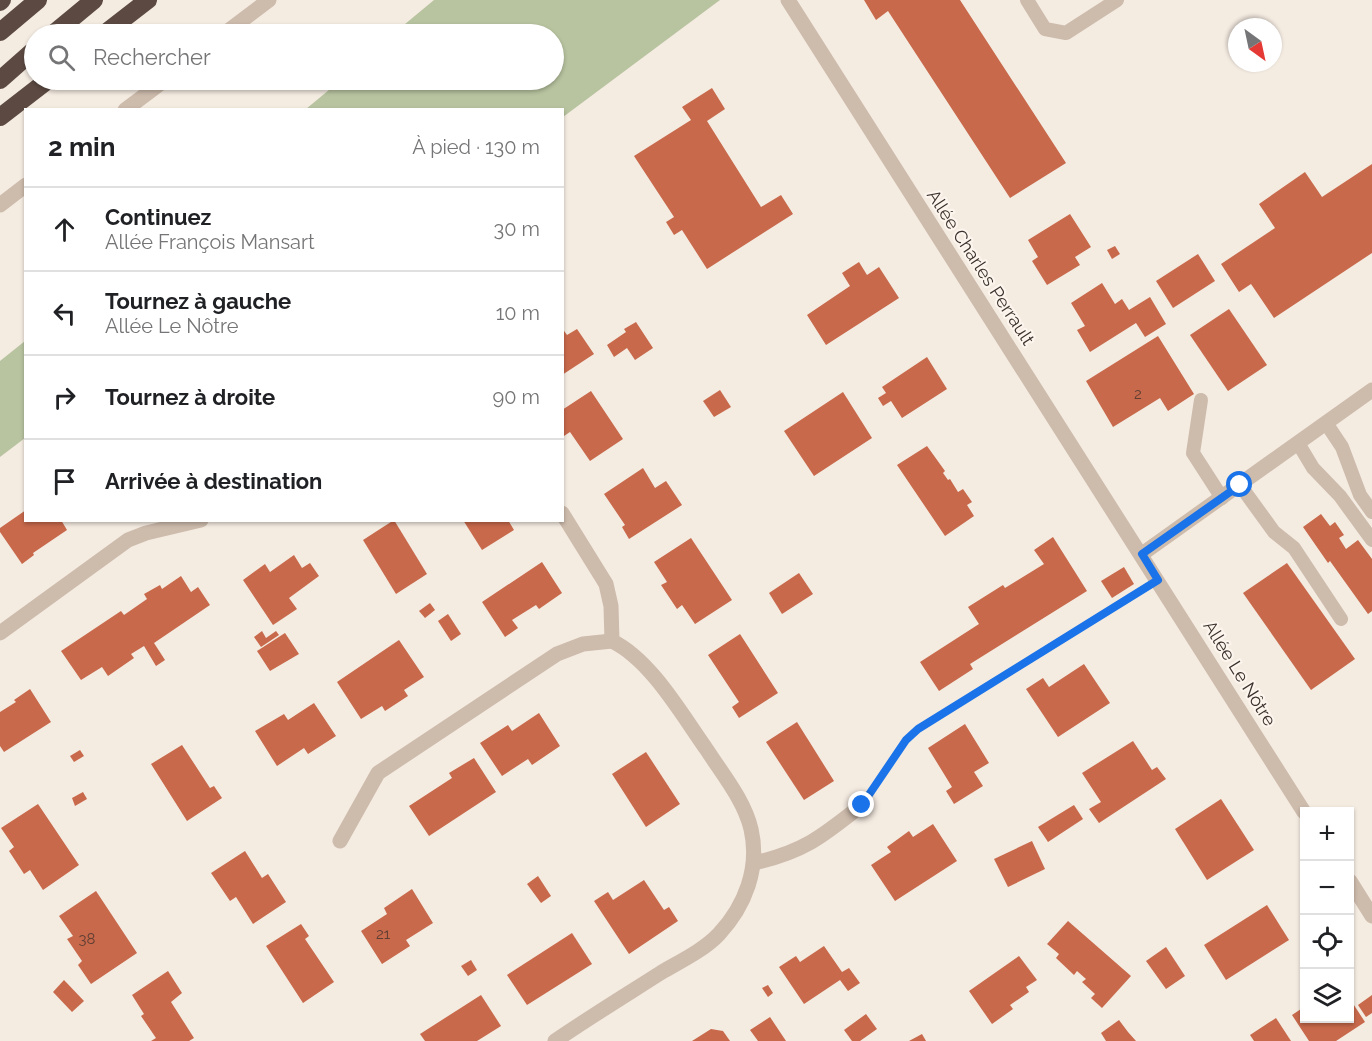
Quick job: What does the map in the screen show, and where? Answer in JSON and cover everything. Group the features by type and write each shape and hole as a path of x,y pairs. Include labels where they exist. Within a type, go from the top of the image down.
{"highway":[{"path":"0,32 38,0"},
{"path":"65,24 94,0"},
{"path":"118,24 148,0"},
{"path":"0,80 24,59"},
{"path":"0,117 35,90"}],"street":[{"path":"237,24 269,0"},
{"name":"Allée Charles Perrault","path":"788,0 1142,554"},
{"path":"128,108 152,90"},
{"path":"0,205 24,187"},
{"path":"1142,554 1372,390"},
{"path":"564,516 606,584 611,606 612,641"},
{"path":"0,633 128,540 146,533 193,522"},
{"name":"Allée Le Nôtre","path":"1142,554 1302,807"},
{"path":"340,841 378,773 557,654 583,644 612,641 627,649 651,673 734,790 751,828 754,863 750,882 740,903 730,921 717,936 696,952 555,1041"},
{"path":"754,863 777,858 802,848 824,835 862,805"},
{"path":"1354,887 1372,916"}],"lane":[{"path":"1027,0 1045,29 1066,33 1117,0"},
{"path":"1200,400 1193,453 1222,498"},
{"path":"1326,423 1342,447 1360,495 1372,512"},
{"path":"1298,443 1313,468 1340,496 1372,540"},
{"path":"1240,485 1274,532 1294,548 1341,619"}],"path":[{"path":"862,805 906,740 918,729 1158,580"}],"green space":[{"path":"434,0 720,0 564,116 564,108 307,108 329,90 564,90 564,24 405,24"},
{"path":"24,342 24,439 0,457 0,361"}],"building":[{"path":"864,0 960,0 1066,163 1010,198 888,11 876,20"},
{"path":"712,88 725,109 707,121 761,207 781,195 793,214 707,269 682,230 674,235 666,222 674,217 634,156 691,120 682,107"},
{"path":"1372,164 1372,253 1274,318 1251,284 1239,292 1221,264 1275,228 1259,204 1305,172 1322,197"},
{"path":"1070,214 1091,247 1075,257 1080,265 1047,285 1032,261 1038,257 1028,240"},
{"path":"1115,246 1120,254 1112,259 1107,250"},
{"path":"1198,254 1215,281 1173,308 1156,281"},
{"path":"859,262 867,275 879,267 899,298 826,345 807,315 850,286 842,273"},
{"path":"1102,283 1115,304 1122,299 1129,310 1150,297 1166,324 1145,337 1136,323 1090,352 1077,330 1085,326 1071,303"},
{"path":"1229,309 1267,365 1228,391 1190,335"},
{"path":"636,322 653,348 635,360 627,348 614,357 607,345 626,332 624,329"},
{"path":"577,329 594,354 564,374 564,331 567,335"},
{"path":"1158,336 1194,394 1168,411 1160,398 1113,427 1086,381"},
{"path":"927,357 947,389 902,418 891,401 883,406 878,398 886,393 882,387"},
{"path":"720,390 731,407 714,417 703,401"},
{"path":"591,391 623,439 590,461 570,432 564,436 564,409"},
{"path":"843,392 872,438 814,476 784,431"},
{"path":"927,446 945,471 943,473 948,480 950,479 958,492 963,489 972,502 967,505 974,516 945,536 897,465"},
{"path":"643,468 655,488 666,481 682,505 629,539 622,527 625,525 604,494"},
{"path":"24,511 24,522 62,522 67,530 33,553 34,555 22,564 0,532 0,528"},
{"path":"1321,514 1330,526 1335,522 1344,535 1339,538 1346,549 1358,540 1372,559 1372,611 1368,614 1303,527"},
{"path":"391,522 395,522 427,574 396,594 363,540"},
{"path":"464,522 509,522 514,530 482,550"},
{"path":"1053,537 1087,591 970,664 973,669 939,691 920,662 979,624 968,607 1003,585 1005,588 1044,564 1034,550"},
{"path":"691,538 732,600 695,624 682,605 677,609 661,585 667,582 654,562"},
{"path":"294,555 302,568 310,563 319,576 289,598 297,609 273,625 243,580 265,564 270,572"},
{"path":"542,562 562,593 539,609 536,605 512,620 518,628 505,637 482,602"},
{"path":"1287,563 1355,659 1311,690 1243,593"},
{"path":"1124,567 1134,584 1112,598 1101,581"},
{"path":"799,573 813,594 782,614 769,593"},
{"path":"181,576 191,592 198,587 210,605 154,643 165,660 156,666 144,646 131,654 134,658 108,676 102,667 81,680 61,651 121,611 124,615 147,599 144,594 160,585 162,589"},
{"path":"430,603 435,610 425,618 419,611"},
{"path":"448,614 461,634 451,641 438,621"},
{"path":"262,631 266,638 276,631 279,635 261,647 254,637"},
{"path":"285,633 299,654 270,671 257,651"},
{"path":"740,634 778,693 739,718 732,707 739,702 708,655"},
{"path":"399,640 424,677 404,690 408,696 385,711 382,706 361,719 337,682"},
{"path":"1084,664 1110,703 1058,737 1026,689 1043,678 1049,687"},
{"path":"30,689 51,722 4,752 0,746 0,712"},
{"path":"314,703 336,736 308,754 304,748 277,766 255,731 284,714 288,720"},
{"path":"539,713 560,746 532,765 528,759 502,776 480,743 508,725 512,731"},
{"path":"797,722 834,781 804,800 766,742"},
{"path":"965,724 989,763 974,772 983,786 954,804 946,791 952,787 928,748"},
{"path":"1133,741 1152,770 1157,767 1166,779 1099,823 1089,809 1101,802 1082,773"},
{"path":"182,745 210,788 214,786 222,798 187,821 151,764"},
{"path":"80,750 84,756 74,762 70,756"},
{"path":"646,752 680,804 646,827 612,774"},
{"path":"474,758 496,792 429,836 409,806 452,778 449,773"},
{"path":"83,792 87,799 75,806 72,798"},
{"path":"1221,799 1254,850 1207,880 1175,829"},
{"path":"38,804 79,865 43,890 30,870 24,874 9,851 14,847 1,828"},
{"path":"1074,805 1083,819 1048,842 1038,827"},
{"path":"933,824 957,861 895,901 871,865 891,852 887,847 909,831 913,837"},
{"path":"1032,841 1045,869 1008,887 994,859"},
{"path":"245,851 262,878 268,874 286,902 253,924 236,897 230,901 211,873"},
{"path":"538,876 551,896 541,903 527,884"},
{"path":"644,880 664,910 669,907 678,921 629,954 594,901 608,892 613,900"},
{"path":"412,889 433,923 406,940 410,946 382,964 361,931 387,914 384,908"},
{"path":"96,891 137,953 91,984 78,965 82,961 67,939 73,936 59,916"},
{"path":"1267,905 1289,940 1226,980 1204,945"},
{"path":"1068,921 1131,976 1102,1008 1091,998 1095,994 1082,982 1086,979 1077,971 1074,975 1056,958 1059,954 1047,944"},
{"path":"301,924 309,936 305,939 334,982 303,1003 266,946"},
{"path":"572,933 592,964 527,1005 507,975"},
{"path":"824,946 842,972 849,968 860,983 848,991 840,980 804,1004 779,967 796,956 800,962"},
{"path":"1166,947 1185,976 1166,989 1146,961"},
{"path":"1019,956 1037,980 1026,987 1029,992 1010,1005 1013,1009 992,1024 969,991"},
{"path":"471,960 477,970 468,976 461,966"},
{"path":"168,971 182,993 171,1002 194,1038 189,1041 151,1041 156,1038 141,1016 144,1014 132,995"},
{"path":"64,980 84,1001 72,1012 53,992"},
{"path":"768,985 773,993 768,997 762,988"},
{"path":"481,995 501,1026 477,1041 425,1041 420,1034"},
{"path":"1372,995 1372,1013 1366,1017 1358,1005"},
{"path":"1354,1005 1365,1022 1336,1041 1309,1041 1292,1015 1300,1010 1300,1023 1354,1023"},
{"path":"866,1014 877,1029 860,1041 852,1041 844,1030"},
{"path":"770,1017 786,1041 758,1041 750,1030"},
{"path":"1276,1018 1291,1041 1254,1041 1250,1035"},
{"path":"1119,1020 1136,1041 1106,1041 1101,1033"},
{"path":"711,1029 723,1031 730,1041 692,1041"},
{"path":"922,1034 926,1041 909,1041"}],"route":[{"path":"862,805 906,740 918,729 1158,580 1142,554 1240,485"}]}
